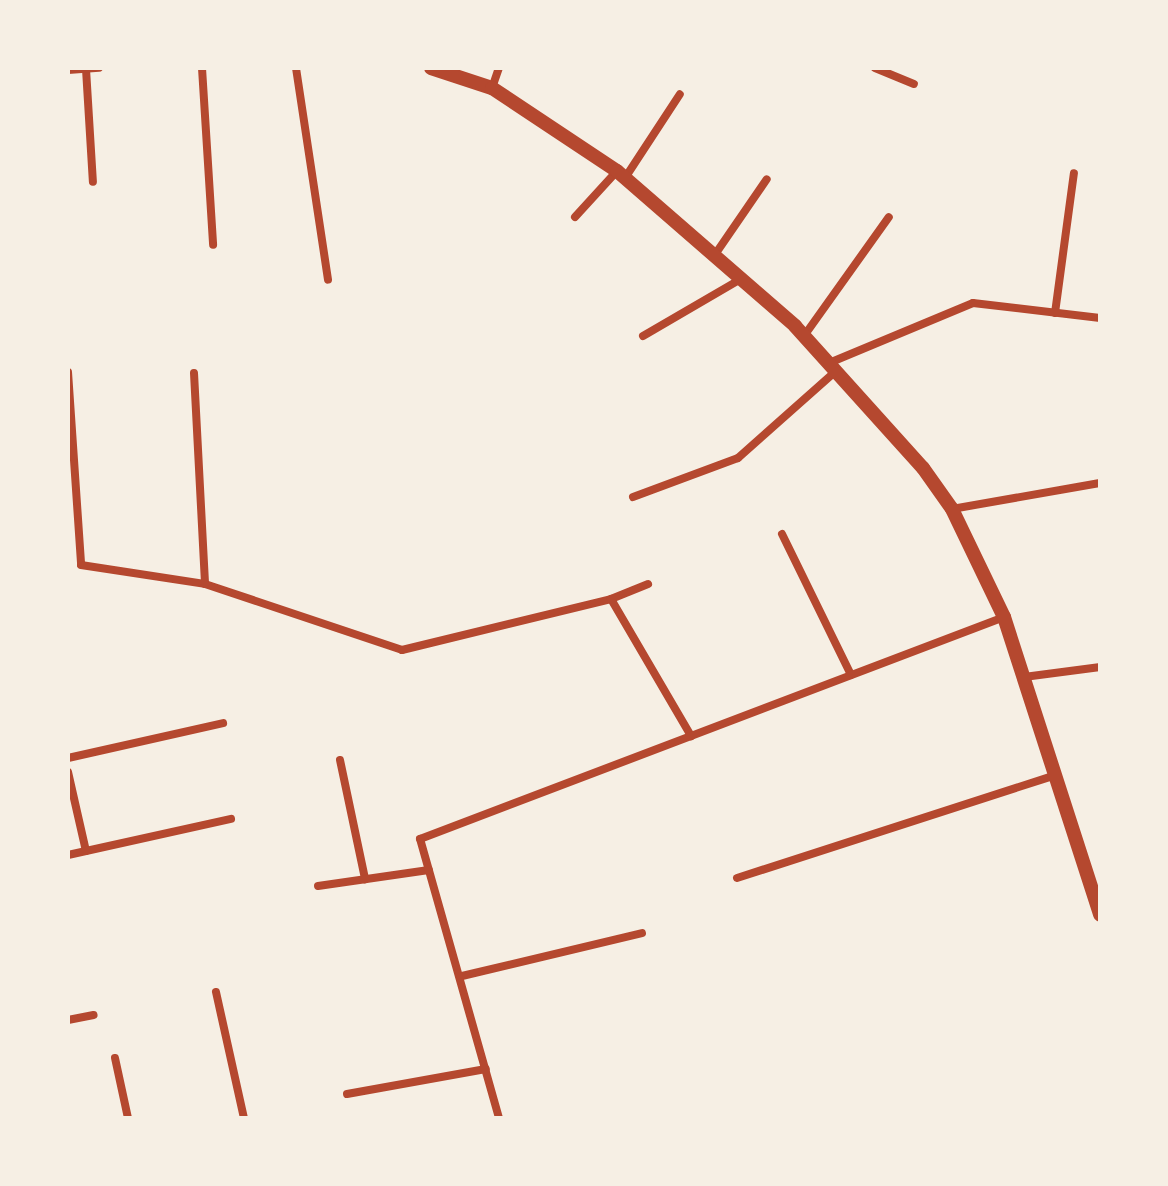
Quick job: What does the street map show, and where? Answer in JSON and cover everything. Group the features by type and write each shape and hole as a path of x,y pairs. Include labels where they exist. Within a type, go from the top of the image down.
{"street":[{"path":"68,70 99,68"},
{"path":"202,68 213,245"},
{"path":"296,68 328,280"},
{"path":"431,68 492,88 621,174 804,336 952,509 1004,617 1100,915"},
{"path":"492,88 499,68"},
{"path":"875,68 914,84"},
{"path":"86,69 93,182"},
{"path":"575,217 621,174 680,94"},
{"path":"1055,313 1074,173"},
{"path":"714,256 767,179"},
{"path":"804,336 889,217"},
{"path":"643,336 741,279"},
{"path":"633,497 738,458 832,367 973,303 1100,318"},
{"path":"68,372 81,565 205,584 402,650 611,599 648,584"},
{"path":"194,373 205,584"},
{"path":"952,509 1100,483"},
{"path":"782,534 851,675"},
{"path":"611,599 691,736"},
{"path":"499,1118 462,976 420,839 1004,617"},
{"path":"1024,677 1100,667"},
{"path":"68,758 223,723"},
{"path":"340,760 365,879"},
{"path":"68,772 86,851"},
{"path":"737,878 1056,774"},
{"path":"68,855 231,819"},
{"path":"318,886 429,870"},
{"path":"462,976 642,933"},
{"path":"216,992 244,1118"},
{"path":"68,1020 94,1015"},
{"path":"115,1058 128,1118"},
{"path":"347,1094 486,1069"}]}
